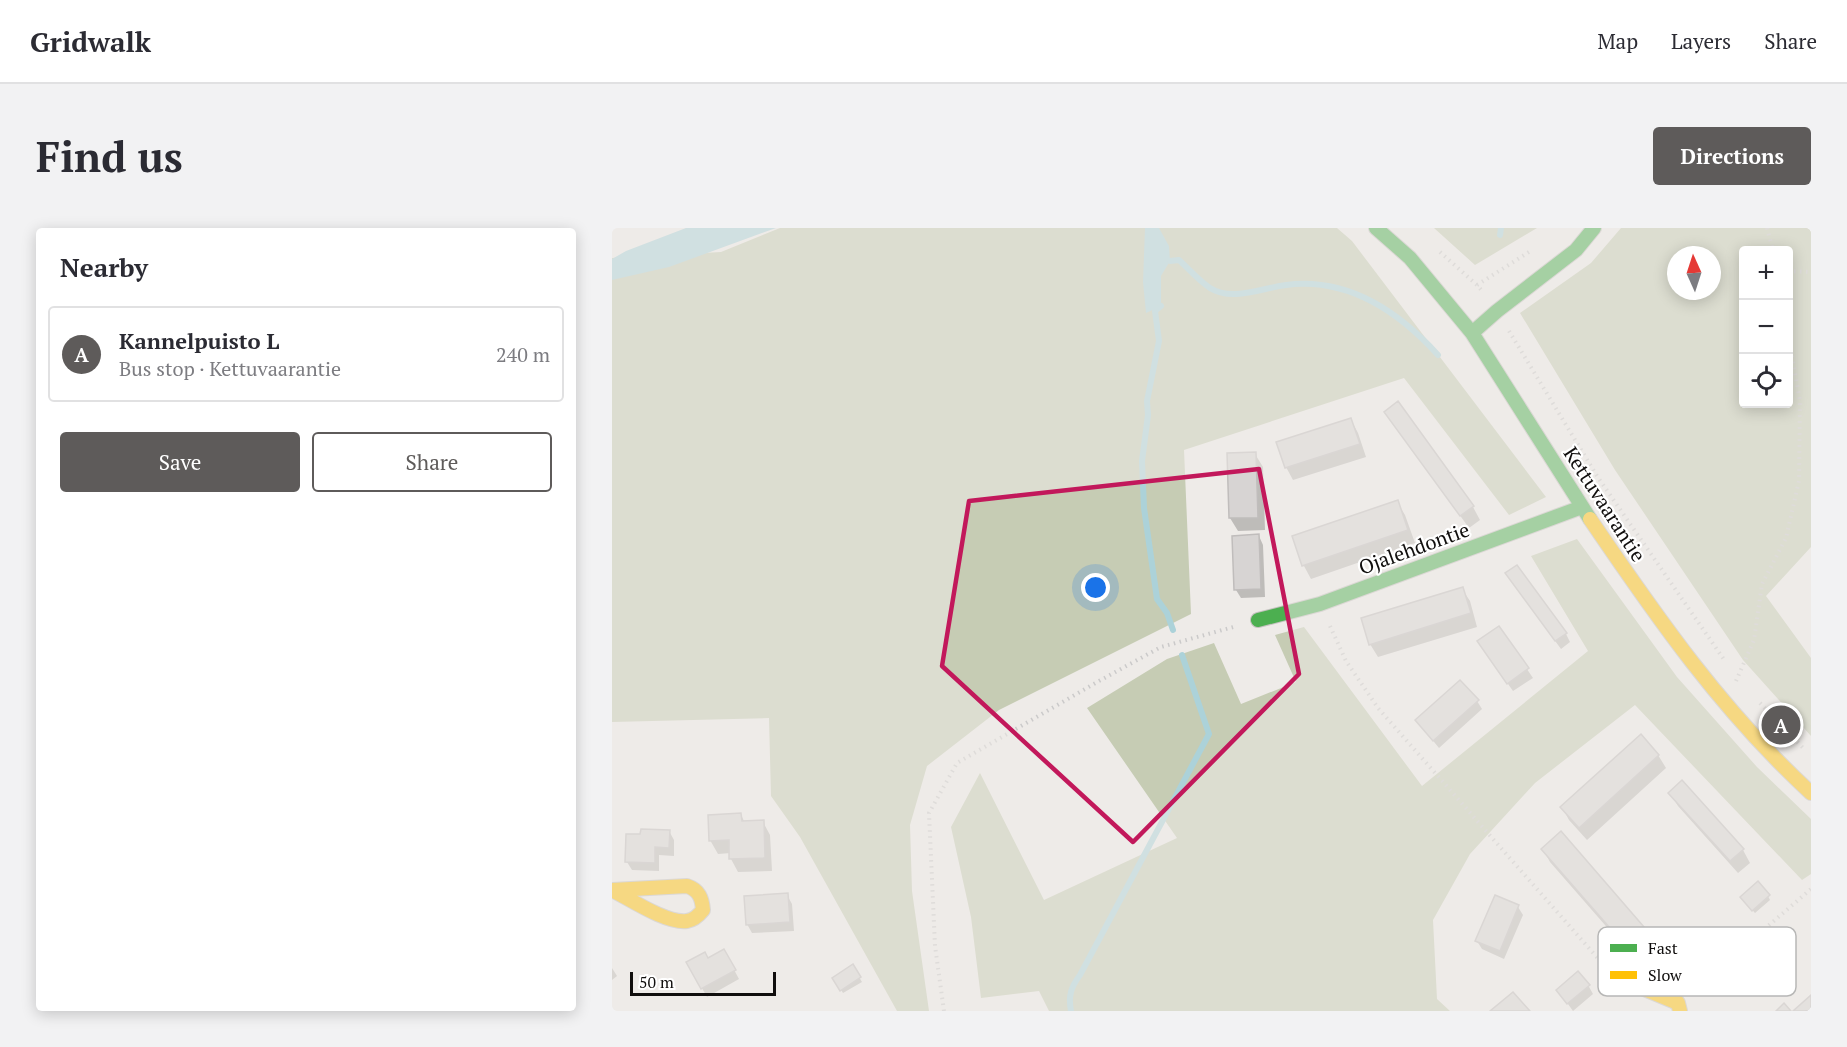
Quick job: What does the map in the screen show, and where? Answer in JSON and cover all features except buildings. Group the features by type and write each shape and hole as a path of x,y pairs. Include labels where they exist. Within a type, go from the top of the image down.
{"street":[{"name":"Kettuvaarantie","path":"1376,228 1410,258 1472,333 1582,507 1653,611 1720,699 1773,758 1811,793"},
{"path":"1472,333 1576,250 1594,228"},
{"name":"Ojalehdontie","path":"1258,620 1320,604 1582,507"},
{"path":"693,887 701,896 703,910 691,920 672,919 612,890 693,887"},
{"path":"1657,996 1679,1007"}],"path":[{"path":"1767,228 1772,246"},
{"path":"1477,285 1537,247"},
{"path":"1437,249 1477,285 1497,311 1597,476 1745,687"},
{"path":"1793,271 1811,272"},
{"path":"1720,699 1738,679 1754,640 1762,584 1786,538 1799,481 1800,401 1791,354"},
{"path":"1320,604 1346,661 1378,708 1496,840 1598,960"},
{"path":"944,1011 935,946 929,813 957,763 1161,647 1258,620"},
{"path":"1760,702 1811,757"},
{"path":"1768,927 1811,889"},
{"path":"1679,1007 1691,996"}],"highlighted area":[{"path":"1259,469 1299,674 1133,842 942,666 969,501"}],"green space":[{"path":"780,228 1337,228 1352,241 1546,497 1509,515 1404,378 1184,450 1191,614 999,710 927,766 910,825 912,891 929,1011 897,1011 800,837 771,796 769,718 612,722 612,258 721,252"},
{"path":"1434,228 1537,228 1475,265"},
{"path":"1621,228 1811,228 1811,547 1766,596 1811,658 1811,736 1743,660 1615,470 1520,313 1591,263"},
{"path":"1577,539 1677,677 1757,767 1811,819 1811,874 1802,880 1635,705 1535,783 1470,854 1433,920 1437,999 1450,1011 1049,1011 1039,991 981,998 971,917 951,827 980,773 1044,900 1177,838 1087,708 1167,659 1214,643 1241,704 1296,682 1275,635 1304,627 1422,786 1588,651 1531,556"}],"water":[{"path":"686,228 776,228 669,267 612,280 612,259 626,251"},
{"path":"1145,228 1159,228 1169,246 1170,261 1161,276 1161,306 1146,313 1143,282"}],"waterway":[{"path":"1500,235 1501,228"},
{"path":"1170,261 1179,260 1210,288 1228,294 1247,293 1286,285 1309,284 1330,286 1351,292 1389,311 1423,339 1438,355"},
{"path":"1161,306 1155,311 1159,341 1147,401 1148,415 1142,461 1144,508 1157,599 1167,613 1173,630"},
{"path":"1071,1011 1070,996 1074,984 1209,734 1182,655"}],"traffic: fast":[{"path":"1376,228 1410,258 1472,333 1590,519"},
{"path":"1472,333 1576,250 1594,228"},
{"path":"1258,620 1320,604 1582,507"}],"traffic: slow":[{"path":"1590,519 1666,628 1720,697 1748,730 1811,793"},
{"path":"687,886 699,895 703,910 692,920 687,921 669,919 659,915 612,890 687,886"},
{"path":"1661,996 1678,1003"},
{"path":"1673,996 1678,1003"},
{"path":"1678,1003 1680,1011"}],"place":[{"name":"Kannelpuisto L","path":"1781,725"}]}
